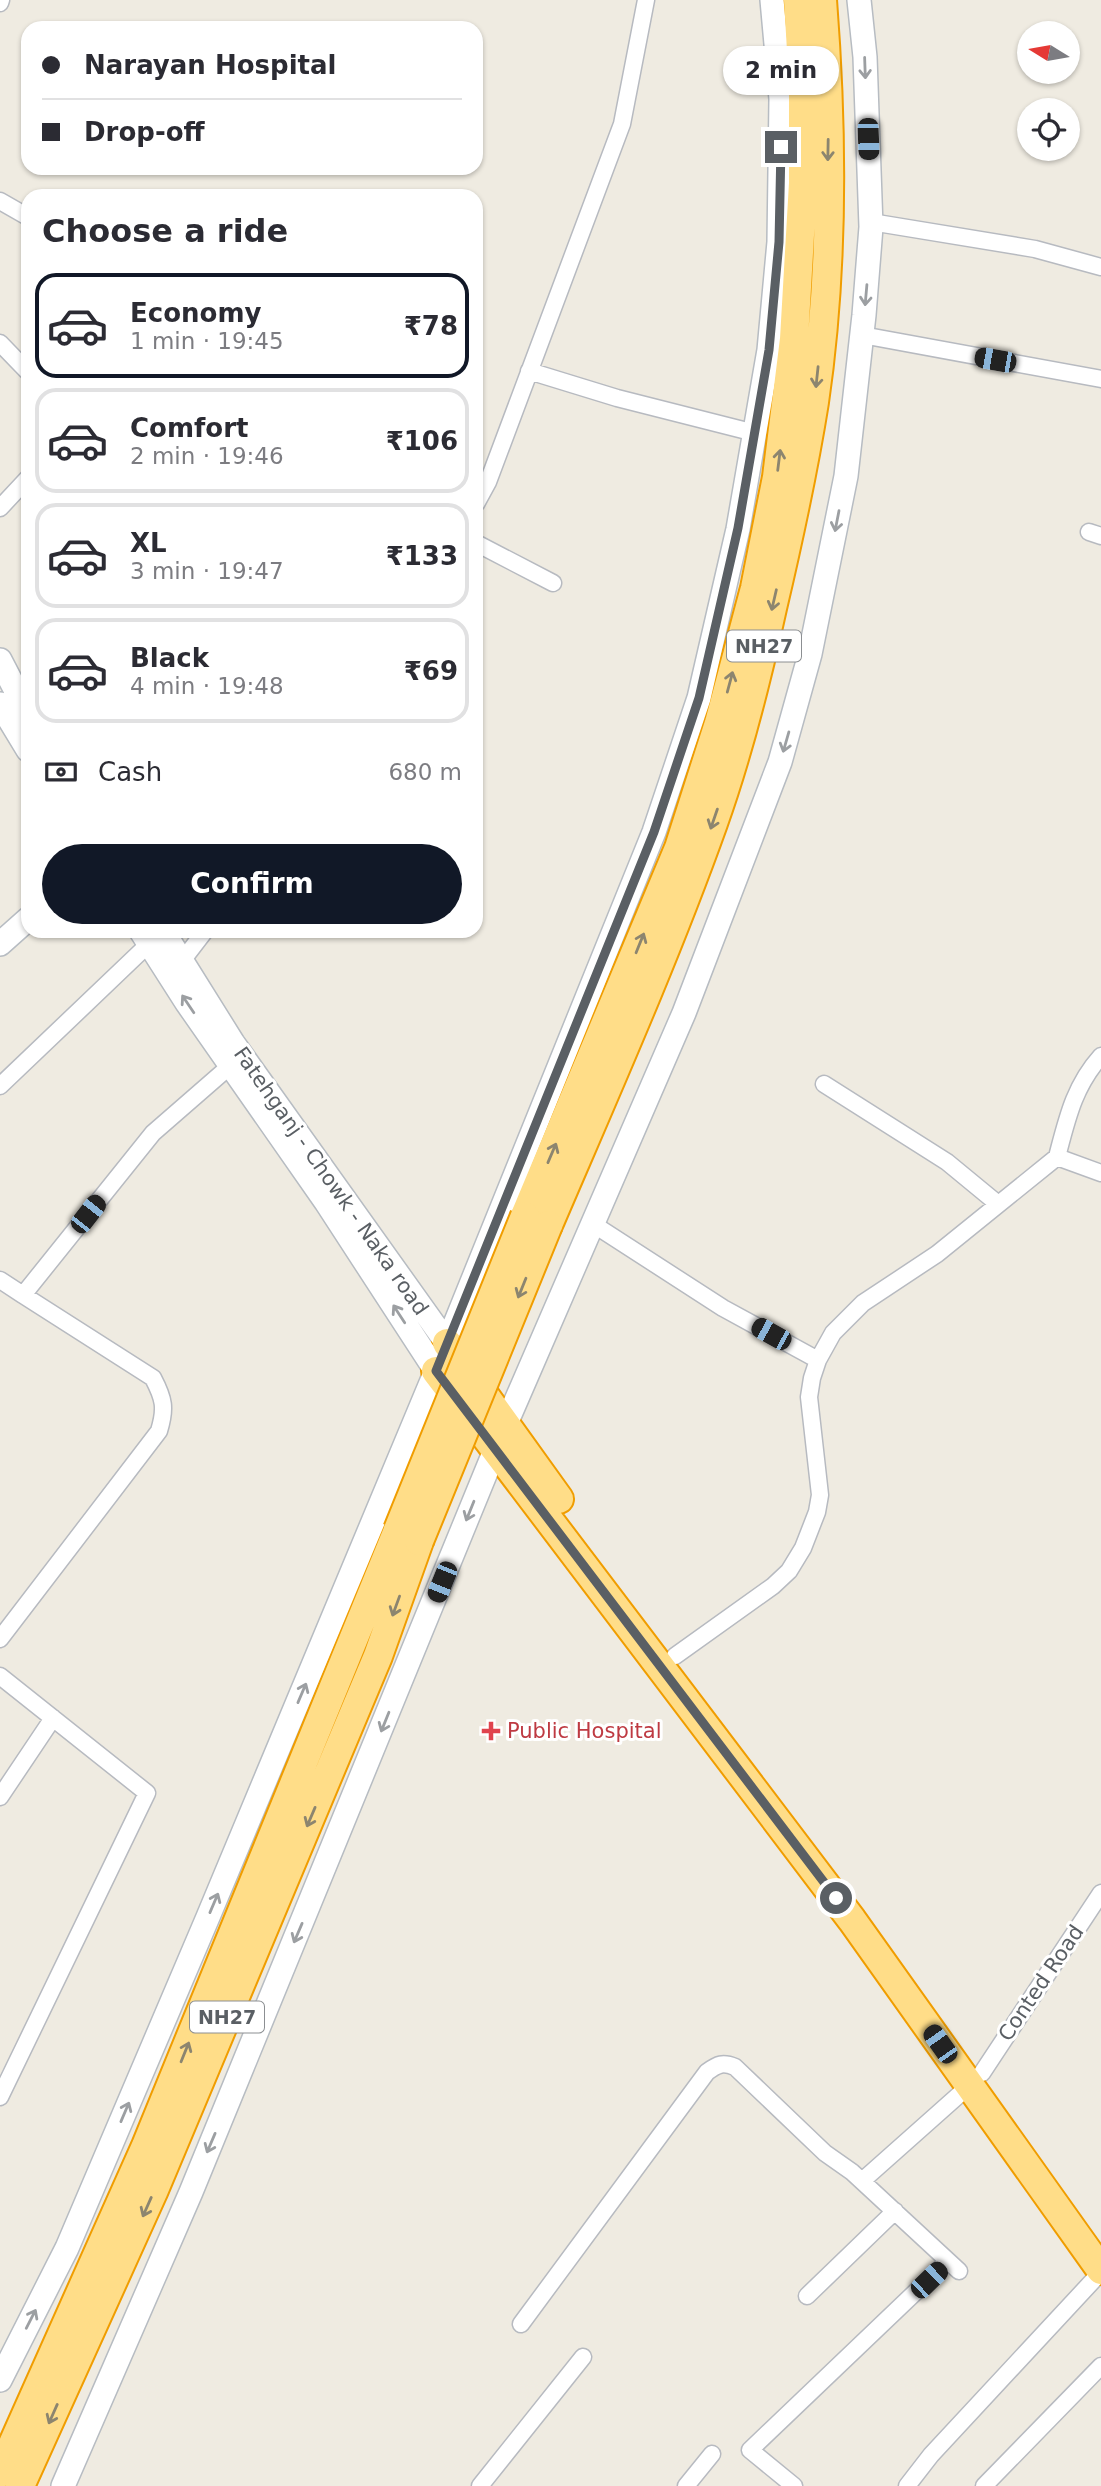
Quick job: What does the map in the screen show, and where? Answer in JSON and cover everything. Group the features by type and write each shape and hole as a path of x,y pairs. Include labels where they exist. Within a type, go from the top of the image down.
{"highway":[{"name":"NH27","path":"0,2473 146,2146 409,1536 537,1221 653,977 713,822 750,704 793,519 814,399 825,289 829,133 813,30 798,0"},
{"name":"NH27","path":"813,30 822,0"},
{"name":"Fatehganj - Chowk - Naka road","path":"447,1343 500,1437"},
{"path":"436,1371 500,1437 675,1656 817,1846 976,2079 1101,2271"},
{"path":"500,1437 852,1920 1101,2242"},
{"name":"NH27","path":"20,2486 159,2180 378,1656 409,1536"}],"street":[{"path":"483,491 622,124 646,0"},
{"path":"0,2380 66,2248 208,1917 436,1371 654,832 699,698 738,528 769,350 779,242 781,99 772,0"},
{"path":"63,2486 191,2192 500,1437 684,1013 780,762 810,654 846,475 862,335 871,222 865,57 859,0"},
{"path":"0,201 21,213"},
{"path":"871,222 1035,249 1101,267"},
{"path":"862,335 1101,379"},
{"path":"0,343 21,365"},
{"path":"529,372 617,398 755,433"},
{"path":"0,508 21,486"},
{"path":"483,547 553,583"},
{"path":"0,660 21,700"},
{"path":"0,704 21,738"},
{"path":"0,944 21,925"},
{"path":"0,1086 150,938"},
{"path":"157,938 436,1371"},
{"name":"Fatehganj - Chowk - Naka road","path":"158,938 182,961 237,1060 447,1343"},
{"path":"182,961 200,938"},
{"path":"675,1656 773,1586 789,1571 803,1548 817,1512 820,1495 809,1397 818,1360 833,1333 855,1310 937,1254 1057,1157 1070,1107 1086,1072 1101,1056"},
{"path":"23,1295 153,1133 237,1060"},
{"path":"824,1084 947,1162 998,1204"},
{"path":"1057,1157 1101,1173"},
{"path":"593,1224 723,1308 818,1360"},
{"path":"0,1280 153,1378 163,1397 164,1414 159,1431 0,1639"},
{"path":"0,1676 147,1793 0,2097"},
{"path":"0,1797 54,1718"},
{"name":"Conted Road","path":"862,2181 976,2079 1101,1893"},
{"path":"521,2324 707,2072 718,2064 726,2063 736,2067 825,2153 862,2181 954,2266 750,2449 794,2486"},
{"path":"807,2297 895,2211"},
{"path":"907,2486 931,2455 1101,2271"},
{"path":"480,2486 583,2357"},
{"path":"984,2486 1101,2366"},
{"path":"686,2486 712,2454"}],"place":[{"name":"Public Hospital","path":"491,1731"}],"route":[{"path":"781,147 779,242 769,350 738,528 699,698 654,832 436,1371 836,1898"}]}
